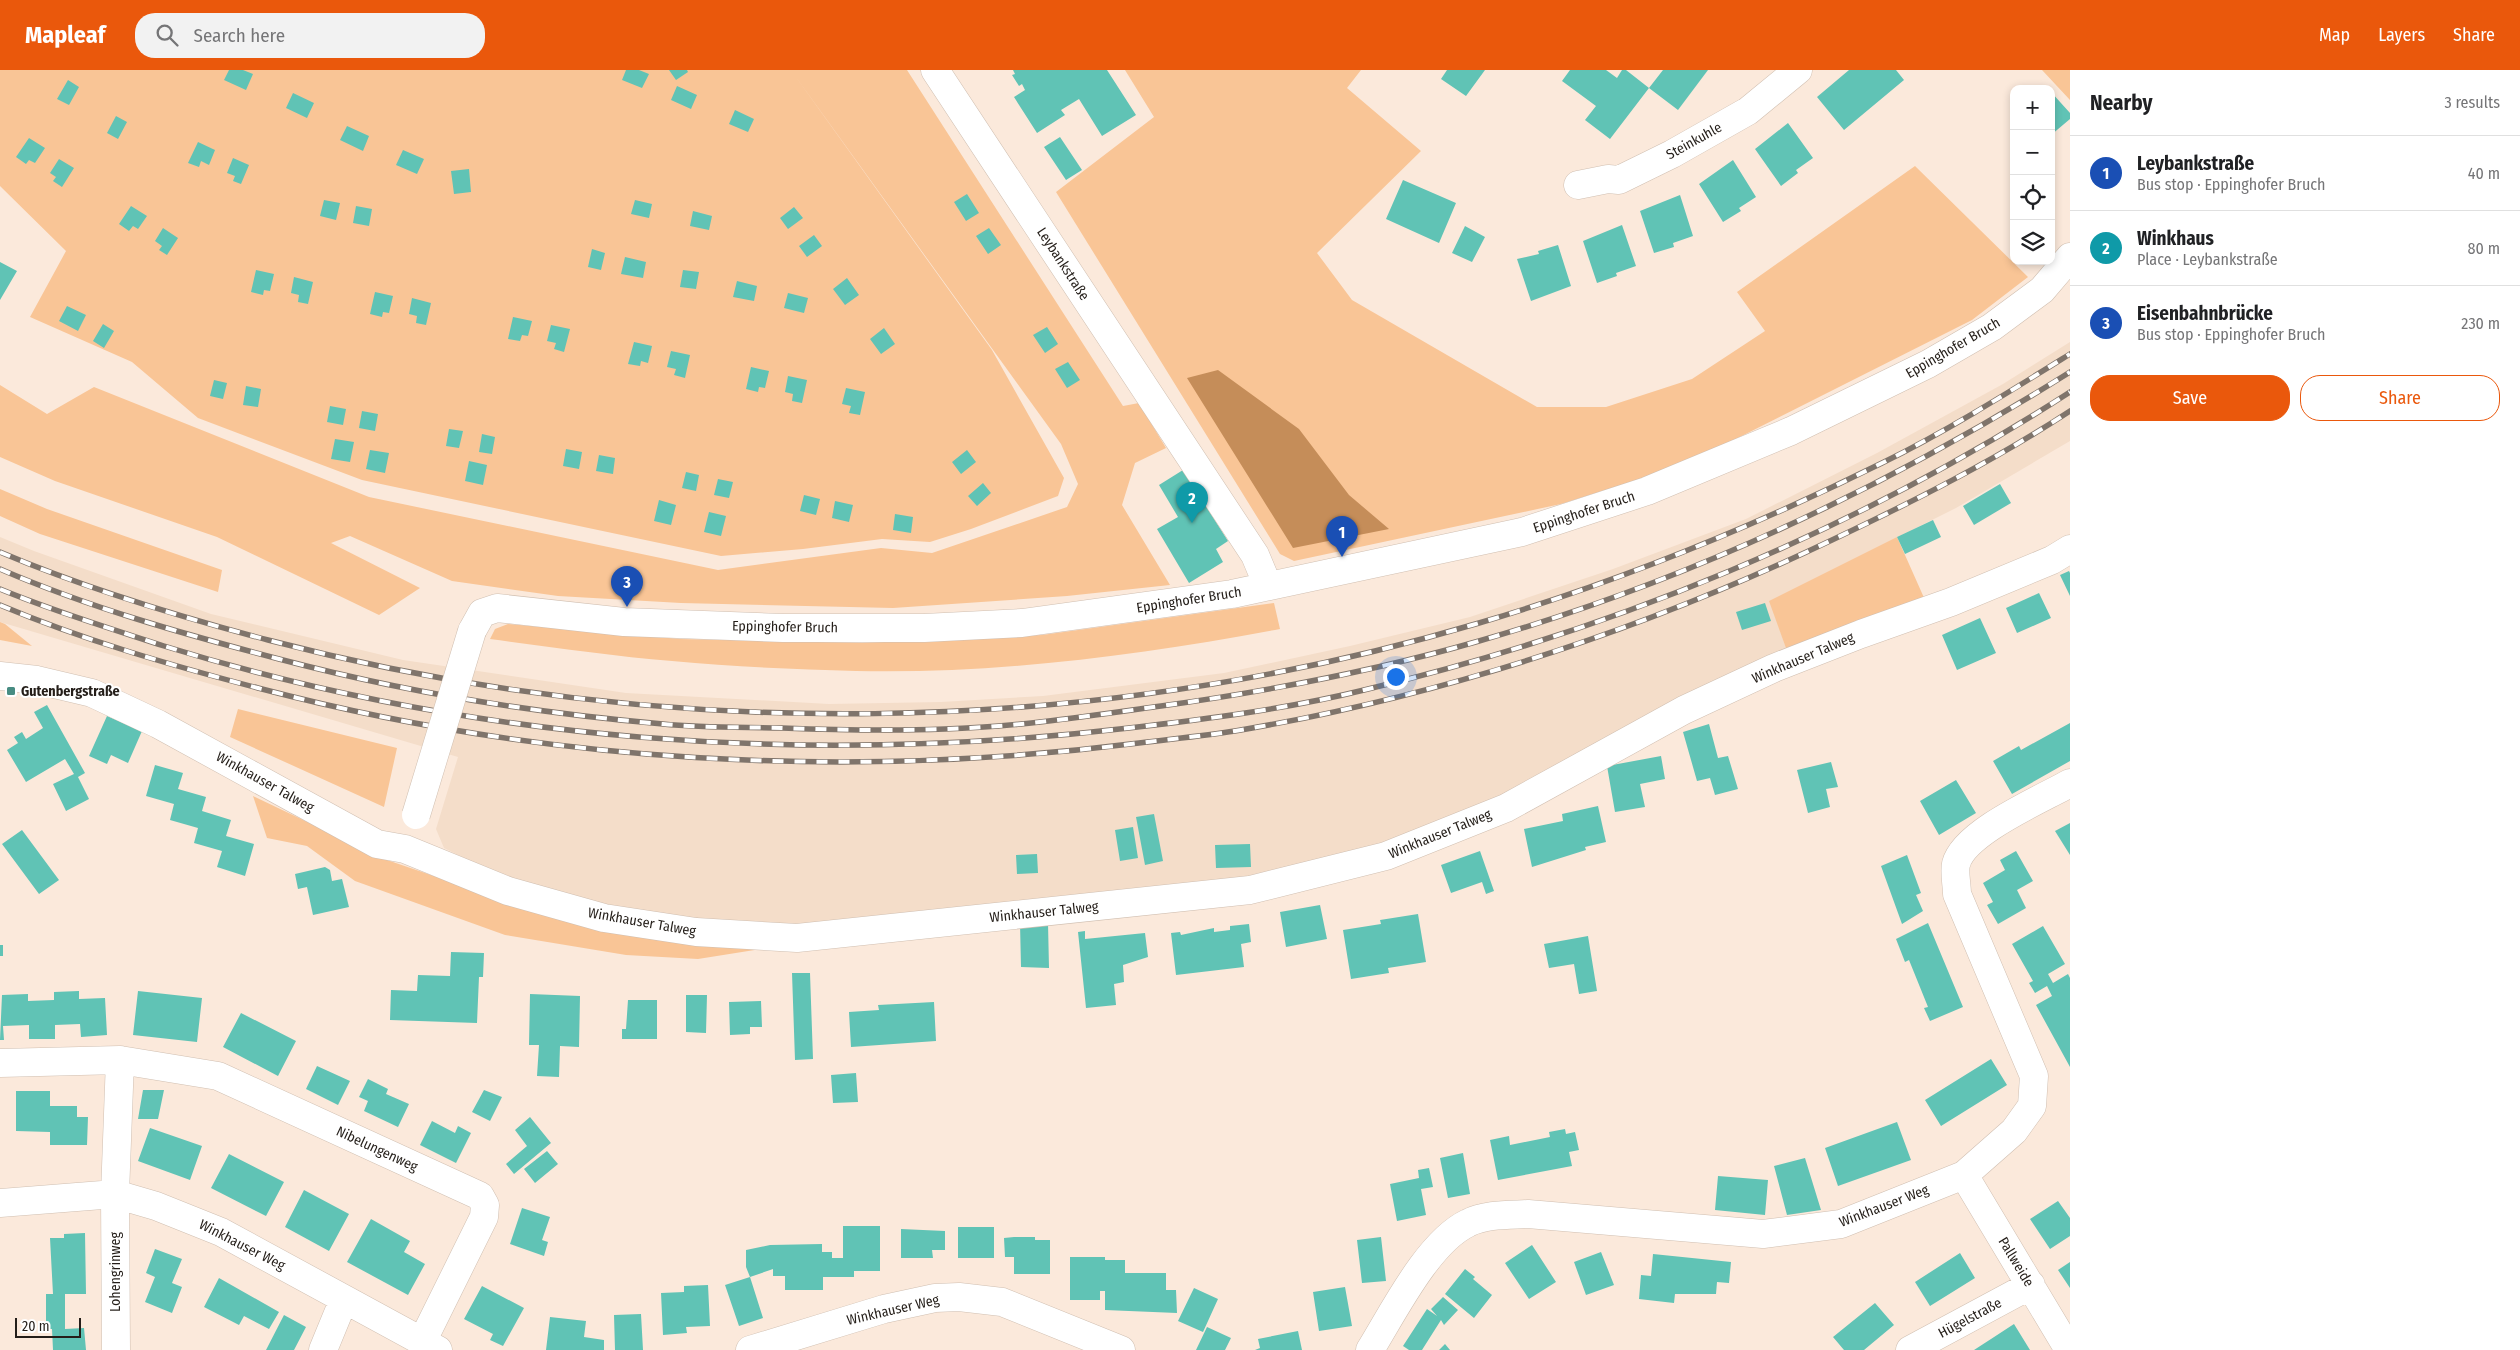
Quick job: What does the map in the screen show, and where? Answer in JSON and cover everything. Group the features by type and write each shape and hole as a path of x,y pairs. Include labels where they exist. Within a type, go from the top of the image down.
{"street":[{"name":"Leybankstraße","path":"935,70 1255,555 1268,586"},
{"name":"Steinkuhle","path":"1578,185 1608,179 1619,180 1672,154 1748,111 1798,70"},
{"name":"Eppinghofer Bruch","path":"405,849 472,631 482,613 497,608 624,622 783,628 924,628 1012,623 1184,602 1232,594 1522,532 1647,491 1791,431 1928,364 1992,327 2042,290 2070,257"},
{"name":"Winkhauser Talweg","path":"0,676 37,680 92,694 158,724 377,844 405,849 508,891 604,918 696,932 797,938 1250,890 1386,856 1506,808 1684,710 1765,672 1861,634 1951,602 2052,560 2070,549"},
{"name":"Winkhauser Weg","path":"1370,1350 1420,1270 1441,1244 1468,1222 1497,1216 1528,1214 1763,1234 1841,1224 1964,1175 2014,1130 2032,1106 2034,1076 1957,894 1956,864 1968,844 1980,833 2070,783"},
{"name":"Nibelungenweg","path":"0,1063 120,1060 218,1076 480,1196 485,1205 484,1217 430,1346"},
{"path":"115,1194 120,1060"},
{"name":"Pallweide","path":"1964,1175 2069,1350"},
{"name":"Winkhauser Weg","path":"0,1203 115,1194 156,1206 221,1232 430,1346"},
{"name":"Lohengrinweg","path":"115,1194 116,1350"},
{"name":"Hügelstraße","path":"1910,1350 2030,1286"},
{"name":"Winkhauser Weg","path":"750,1350 884,1310 935,1298 959,1297 1002,1302 1121,1350"},
{"path":"323,1350 344,1299"}],"shaded area":[{"path":"0,70 907,70 1123,406 1139,403 1166,448 1135,463 1122,505 1170,585 1067,596 893,608 681,603 558,596 452,581 350,536 331,543 420,588 379,615 217,537 55,481 0,457 0,385 47,414 94,387 369,497 718,570 881,548 932,553 1067,507 1078,484 1061,444 793,73 992,350 1064,478 1058,496 971,529 930,542 882,539 803,549 721,556 362,480 198,418 132,362 30,317 66,251 0,186"},
{"path":"1125,70 1361,70 1347,88 1421,151 1317,253 1352,300 1537,407 1606,407 1692,379 1765,331 1737,292 1915,166 2010,259 2010,265 2016,265 2028,277 1972,320 1684,465 1561,504 1294,561 1280,554 1056,192 1154,117"},
{"path":"2042,70 2070,70 2070,100"},
{"path":"2070,342 2070,441 1956,508 1770,601 1787,651 1512,794 1356,854 1243,882 788,929 633,916 512,882 444,848 436,829 458,757 0,622 0,537 211,614 403,660 626,693 829,704 941,702 1043,696 1224,673 1350,646 1470,617 1613,569 1746,519 1877,453 2003,384"},
{"path":"1218,370 1299,429 1349,495 1389,529 1293,548 1187,378"},
{"path":"0,489 47,509 222,570 218,592 40,534 0,516"},
{"path":"1897,537 1925,600 1787,651 1769,601"},
{"path":"1274,603 1280,629 1122,655 1016,666 963,669 856,671 718,665 627,657 490,639 495,629 508,624 680,639 862,643 1042,635"},
{"path":"0,622 5,624 32,646 0,640"},
{"path":"238,709 397,748 384,807 230,737"},
{"path":"253,796 387,860 525,907 786,945 698,959 626,955 505,935 355,881 307,846 267,838"}],"building":[{"path":"229,70 243,70 253,74 246,90 224,80"},
{"path":"626,70 639,70 649,74 642,88 622,80"},
{"path":"669,70 687,70 688,72 676,80"},
{"path":"1013,70 1107,70 1136,115 1102,136 1079,99 1061,110 1065,115 1037,133 1014,97 1025,90 1022,84 1019,86 1012,75 1015,74"},
{"path":"1447,70 1485,70 1466,96 1441,79"},
{"path":"1570,70 1606,70 1617,78 1622,70 1626,70 1649,88 1610,139 1585,120 1596,106 1562,81"},
{"path":"1663,70 1708,70 1678,110 1649,88"},
{"path":"1849,70 1896,70 1904,80 1844,130 1817,97"},
{"path":"68,80 79,87 69,105 57,99"},
{"path":"677,86 697,95 691,109 671,100"},
{"path":"293,93 314,103 307,118 286,108"},
{"path":"2055,96 2070,113 2070,119 2055,132"},
{"path":"735,110 754,119 748,132 729,124"},
{"path":"116,116 127,122 118,139 107,133"},
{"path":"1788,123 1813,158 1796,170 1798,173 1781,186 1755,149"},
{"path":"347,126 369,136 363,151 340,140"},
{"path":"1060,137 1082,170 1066,180 1044,147"},
{"path":"29,138 45,148 35,163 29,160 26,164 16,157"},
{"path":"198,142 215,150 209,165 201,161 199,167 188,163"},
{"path":"403,150 424,159 417,174 396,165"},
{"path":"233,158 249,165 241,184 233,181 235,176 227,173"},
{"path":"59,159 74,168 62,187 53,181 56,177 50,173"},
{"path":"1733,160 1756,197 1739,208 1741,211 1723,222 1699,184"},
{"path":"469,169 471,192 454,194 451,171"},
{"path":"1403,180 1456,203 1439,243 1386,219"},
{"path":"967,194 979,213 966,221 954,202"},
{"path":"1680,195 1693,236 1673,243 1674,247 1654,253 1640,211"},
{"path":"324,200 340,203 336,220 320,216"},
{"path":"635,200 652,204 649,218 631,214"},
{"path":"131,206 147,216 138,229 133,226 129,231 119,224"},
{"path":"356,206 372,209 369,226 353,223"},
{"path":"794,207 803,218 788,229 780,218"},
{"path":"693,211 712,216 709,230 690,226"},
{"path":"1622,225 1636,266 1616,273 1617,276 1597,283 1583,241"},
{"path":"1465,226 1485,237 1472,262 1452,253"},
{"path":"163,228 178,238 167,255 159,250 162,246 155,241"},
{"path":"989,228 1001,245 988,254 976,236"},
{"path":"814,235 822,246 807,257 799,246"},
{"path":"1558,245 1571,286 1531,301 1517,259 1539,254 1538,251"},
{"path":"592,249 605,253 601,270 588,267"},
{"path":"625,257 646,262 643,278 621,274"},
{"path":"0,262 17,271 0,300"},
{"path":"256,270 274,274 270,291 264,290 263,295 251,292"},
{"path":"683,270 699,272 696,289 680,287"},
{"path":"294,277 313,282 308,304 298,302 299,295 291,293"},
{"path":"847,278 859,295 845,305 833,289"},
{"path":"737,281 757,286 754,301 733,297"},
{"path":"375,292 393,296 389,313 383,312 382,317 370,314"},
{"path":"788,293 808,298 804,313 784,308"},
{"path":"412,298 431,303 426,325 416,323 417,316 409,314"},
{"path":"67,306 86,315 78,331 59,321"},
{"path":"513,317 532,321 528,336 522,335 520,341 508,339"},
{"path":"103,324 114,331 104,348 93,341"},
{"path":"551,325 570,329 564,352 554,349 556,343 547,341"},
{"path":"1047,327 1058,344 1045,353 1033,335"},
{"path":"884,328 895,344 881,354 870,339"},
{"path":"634,342 652,346 648,363 641,361 640,366 628,364"},
{"path":"671,351 690,355 685,378 674,375 676,369 667,367"},
{"path":"1068,362 1080,380 1067,388 1055,369"},
{"path":"751,367 769,371 765,388 759,387 758,392 746,389"},
{"path":"788,376 807,380 802,403 792,401 793,394 785,392"},
{"path":"214,380 227,383 223,399 210,396"},
{"path":"246,386 261,389 258,407 243,405"},
{"path":"846,388 865,392 860,415 849,413 851,406 842,404"},
{"path":"330,406 346,409 343,425 327,422"},
{"path":"362,411 378,414 375,431 359,428"},
{"path":"449,429 463,431 459,448 446,446"},
{"path":"482,434 495,437 492,454 479,452"},
{"path":"335,439 354,442 350,462 331,459"},
{"path":"566,449 582,452 579,469 563,466"},
{"path":"370,450 389,453 385,473 366,469"},
{"path":"967,450 976,462 961,474 952,462"},
{"path":"599,455 615,458 613,474 596,471"},
{"path":"469,461 487,465 483,485 465,481"},
{"path":"1183,470 1228,541 1216,549 1223,562 1189,583 1157,529 1178,517 1159,485"},
{"path":"686,472 699,475 696,491 682,488"},
{"path":"718,479 733,482 729,498 714,495"},
{"path":"983,483 991,493 977,506 968,496"},
{"path":"2000,484 2011,503 1974,525 1963,506"},
{"path":"804,495 820,499 816,515 800,511"},
{"path":"659,500 676,505 671,525 654,521"},
{"path":"835,501 853,505 849,522 832,518"},
{"path":"709,512 726,516 721,536 704,532"},
{"path":"895,514 913,517 911,533 893,530"},
{"path":"1933,520 1941,537 1905,554 1897,537"},
{"path":"2069,571 2070,573 2070,596 2060,575"},
{"path":"2039,593 2051,618 2017,633 2006,608"},
{"path":"1765,603 1771,621 1742,630 1736,612"},
{"path":"1980,618 1996,653 1957,670 1942,635"},
{"path":"47,705 85,773 78,777 89,799 66,811 53,784 74,774 65,759 26,782 7,750 18,743 14,737 22,732 26,739 43,728 34,712"},
{"path":"107,716 142,731 128,763 111,755 107,764 89,756"},
{"path":"2070,723 2070,761 2012,794 1993,761 2019,746 2021,750"},
{"path":"1709,724 1718,758 1728,756 1738,789 1715,795 1710,778 1697,781 1683,732"},
{"path":"1661,756 1665,779 1640,784 1645,807 1615,812 1607,766"},
{"path":"1831,762 1838,787 1826,789 1830,807 1808,813 1797,770"},
{"path":"155,765 183,773 178,789 206,797 202,811 231,820 226,836 254,844 245,876 217,867 222,851 194,843 198,828 170,820 174,804 146,796"},
{"path":"1956,780 1976,813 1939,835 1920,801"},
{"path":"1598,806 1606,842 1585,847 1586,850 1532,867 1524,829 1563,821 1562,814"},
{"path":"1154,814 1163,861 1145,865 1136,817"},
{"path":"2070,823 2070,855 2055,831"},
{"path":"1133,827 1138,858 1120,861 1115,830"},
{"path":"22,830 59,880 39,894 2,844"},
{"path":"1250,844 1251,867 1216,868 1215,845"},
{"path":"1480,851 1494,891 1486,894 1482,882 1451,893 1441,865"},
{"path":"2016,851 2033,881 2017,890 2026,908 1998,924 1987,905 1993,902 1983,883 2005,870 2000,860"},
{"path":"1037,854 1038,873 1017,874 1016,855"},
{"path":"1907,855 1921,893 1916,895 1923,911 1902,924 1881,866"},
{"path":"325,867 330,870 332,881 342,879 349,907 313,915 307,887 298,889 295,874"},
{"path":"1320,905 1327,939 1286,947 1280,912"},
{"path":"1418,914 1426,962 1388,968 1389,973 1351,979 1343,930 1381,924 1380,920"},
{"path":"1020,923 1048,923 1049,968 1021,967"},
{"path":"1928,923 1963,1007 1930,1021 1924,1008 1928,1007 1909,960 1905,962 1896,939"},
{"path":"1249,924 1251,942 1241,944 1244,967 1176,975 1171,933 1180,932 1181,935 1214,928 1214,932 1230,930 1230,926"},
{"path":"2043,926 2065,964 2048,974 2053,983 2068,974 2070,978 2070,1067 2036,1005 2052,996 2047,986 2035,993 2029,983 2033,981 2012,944"},
{"path":"1085,931 1085,939 1145,933 1148,957 1123,965 1124,982 1114,984 1116,1005 1086,1008 1078,932"},
{"path":"1588,936 1597,991 1579,994 1574,964 1549,968 1544,944"},
{"path":"0,945 3,945 3,956 0,956"},
{"path":"451,952 484,953 483,977 479,977 477,1023 390,1020 391,990 417,991 418,975 450,976"},
{"path":"792,973 810,973 813,1059 795,1060"},
{"path":"79,991 79,999 105,998 107,1035 81,1037 80,1024 55,1025 55,1039 29,1039 29,1025 3,1026 4,1040 0,1040 2,995 28,994 28,1001 54,1000 54,992"},
{"path":"138,991 202,998 197,1042 133,1035"},
{"path":"530,994 580,996 579,1047 560,1046 559,1077 537,1076 539,1045 529,1045"},
{"path":"686,995 707,995 706,1033 686,1032"},
{"path":"628,1000 657,1000 657,1039 622,1039 622,1029 626,1029"},
{"path":"761,1001 762,1027 750,1027 750,1034 730,1035 729,1002"},
{"path":"934,1002 936,1041 851,1047 849,1012 879,1010 878,1005"},
{"path":"241,1013 296,1041 278,1076 223,1047"},
{"path":"1991,1059 2007,1085 1941,1126 1925,1100"},
{"path":"317,1066 350,1081 338,1105 306,1089"},
{"path":"856,1073 858,1102 833,1103 831,1075"},
{"path":"368,1079 388,1089 386,1094 409,1104 398,1127 364,1111 368,1101 359,1097"},
{"path":"143,1090 164,1090 158,1119 138,1119"},
{"path":"484,1090 502,1097 490,1121 472,1112"},
{"path":"16,1091 50,1091 50,1106 77,1106 77,1117 88,1117 87,1145 50,1145 50,1132 16,1131"},
{"path":"530,1117 551,1143 514,1174 506,1164 527,1146 515,1130"},
{"path":"432,1121 455,1133 458,1126 471,1133 456,1163 420,1145"},
{"path":"1897,1122 1911,1160 1838,1186 1825,1148"},
{"path":"150,1128 202,1146 190,1180 138,1161"},
{"path":"1565,1129 1566,1134 1575,1132 1579,1150 1569,1152 1572,1166 1498,1180 1490,1140 1509,1136 1510,1145 1550,1137 1549,1132"},
{"path":"547,1151 558,1164 535,1183 524,1169"},
{"path":"1463,1153 1470,1194 1448,1198 1440,1158"},
{"path":"229,1154 284,1182 266,1216 211,1188"},
{"path":"1805,1158 1821,1210 1787,1215 1774,1166"},
{"path":"1429,1168 1433,1187 1421,1189 1426,1215 1397,1221 1390,1184 1419,1178 1418,1170"},
{"path":"1718,1176 1768,1180 1765,1215 1715,1210"},
{"path":"304,1190 349,1214 329,1251 285,1227"},
{"path":"2058,1201 2070,1218 2070,1236 2050,1249 2030,1219"},
{"path":"522,1208 550,1217 542,1240 548,1242 544,1256 510,1244"},
{"path":"371,1219 410,1241 404,1252 425,1264 408,1295 347,1262"},
{"path":"843,1226 880,1226 880,1271 854,1271 854,1277 823,1277 823,1290 785,1290 785,1276 773,1276 773,1269 750,1277 746,1267 746,1250 770,1245 822,1244 822,1252 832,1252 832,1258 843,1258"},
{"path":"958,1227 994,1227 994,1258 958,1258"},
{"path":"901,1229 945,1231 945,1250 932,1250 933,1258 901,1258"},
{"path":"85,1233 86,1294 65,1294 65,1329 84,1328 86,1350 53,1350 52,1329 46,1329 46,1294 53,1294 50,1238 64,1238 64,1234"},
{"path":"1035,1237 1035,1240 1050,1240 1050,1274 1014,1274 1014,1257 1005,1257 1004,1238"},
{"path":"1381,1237 1386,1281 1362,1283 1357,1240"},
{"path":"1532,1245 1556,1282 1529,1299 1505,1263"},
{"path":"155,1249 182,1259 172,1283 182,1287 172,1313 145,1302 155,1277 146,1273"},
{"path":"1601,1252 1614,1285 1586,1295 1574,1262"},
{"path":"1960,1253 1975,1278 1930,1306 1915,1282"},
{"path":"1653,1254 1731,1262 1729,1283 1717,1282 1716,1294 1675,1294 1674,1303 1639,1299 1641,1275 1651,1276"},
{"path":"1070,1257 1105,1257 1105,1260 1125,1260 1125,1273 1166,1273 1166,1290 1176,1290 1177,1313 1105,1310 1105,1291 1100,1291 1100,1300 1070,1300"},
{"path":"2070,1262 2070,1288 2058,1270"},
{"path":"1465,1269 1475,1277 1473,1279 1492,1295 1474,1318 1445,1294"},
{"path":"750,1277 763,1318 739,1326 725,1285"},
{"path":"219,1278 279,1312 269,1329 244,1316 239,1325 204,1307"},
{"path":"708,1285 710,1326 686,1327 687,1333 663,1335 661,1293 684,1292 684,1286"},
{"path":"482,1286 524,1308 503,1346 490,1340 493,1334 464,1319"},
{"path":"1345,1287 1352,1326 1319,1331 1313,1292"},
{"path":"1194,1288 1218,1299 1203,1332 1178,1321"},
{"path":"1443,1297 1458,1310 1444,1325 1441,1320 1422,1350 1409,1350 1403,1346 1427,1309 1437,1316 1431,1309"},
{"path":"1875,1303 1894,1325 1864,1350 1844,1350 1833,1337"},
{"path":"641,1314 643,1350 615,1350 614,1315"},
{"path":"284,1315 306,1327 294,1350 266,1350"},
{"path":"550,1317 586,1321 584,1337 604,1340 604,1350 546,1350"},
{"path":"2014,1324 2030,1350 1974,1350 1991,1339"},
{"path":"1207,1327 1231,1338 1225,1350 1196,1350"},
{"path":"1298,1331 1302,1350 1255,1350 1260,1348 1258,1339"},
{"path":"1445,1344 1450,1350 1439,1350"}],"railway":[{"path":"0,552 132,601 268,640 417,674 569,697 721,710 875,714 1028,707 1180,689 1331,661 1479,623 1582,590 1684,552 1833,487 1930,438 1978,411 2070,354"},
{"path":"0,569 103,608 243,650 374,682 469,700 566,714 708,727 904,730 972,728 1026,723 1201,700 1282,687 1401,662 1557,617 1634,590 1710,560 1858,492 2001,414 2070,372"},
{"path":"0,589 61,612 164,646 282,679 401,705 521,724 642,737 764,744 885,745 1007,739 1129,728 1217,717 1335,697 1457,666 1549,638 1640,606 1729,571 1818,532 1904,489 1988,442 2070,392"},
{"path":"0,605 95,641 258,688 366,713 475,733 585,748 696,758 806,762 918,761 1028,754 1235,731 1389,699 1465,679 1540,656 1615,631 1761,573 1953,480 2012,447 2070,411"}],"place":[{"name":"Winkhaus","path":"1192,523"},
{"name":"Leybankstraße","path":"1342,557"},
{"name":"Eisenbahnbrücke","path":"627,607"},
{"name":"Gutenbergstraße","path":"11,691"}]}
